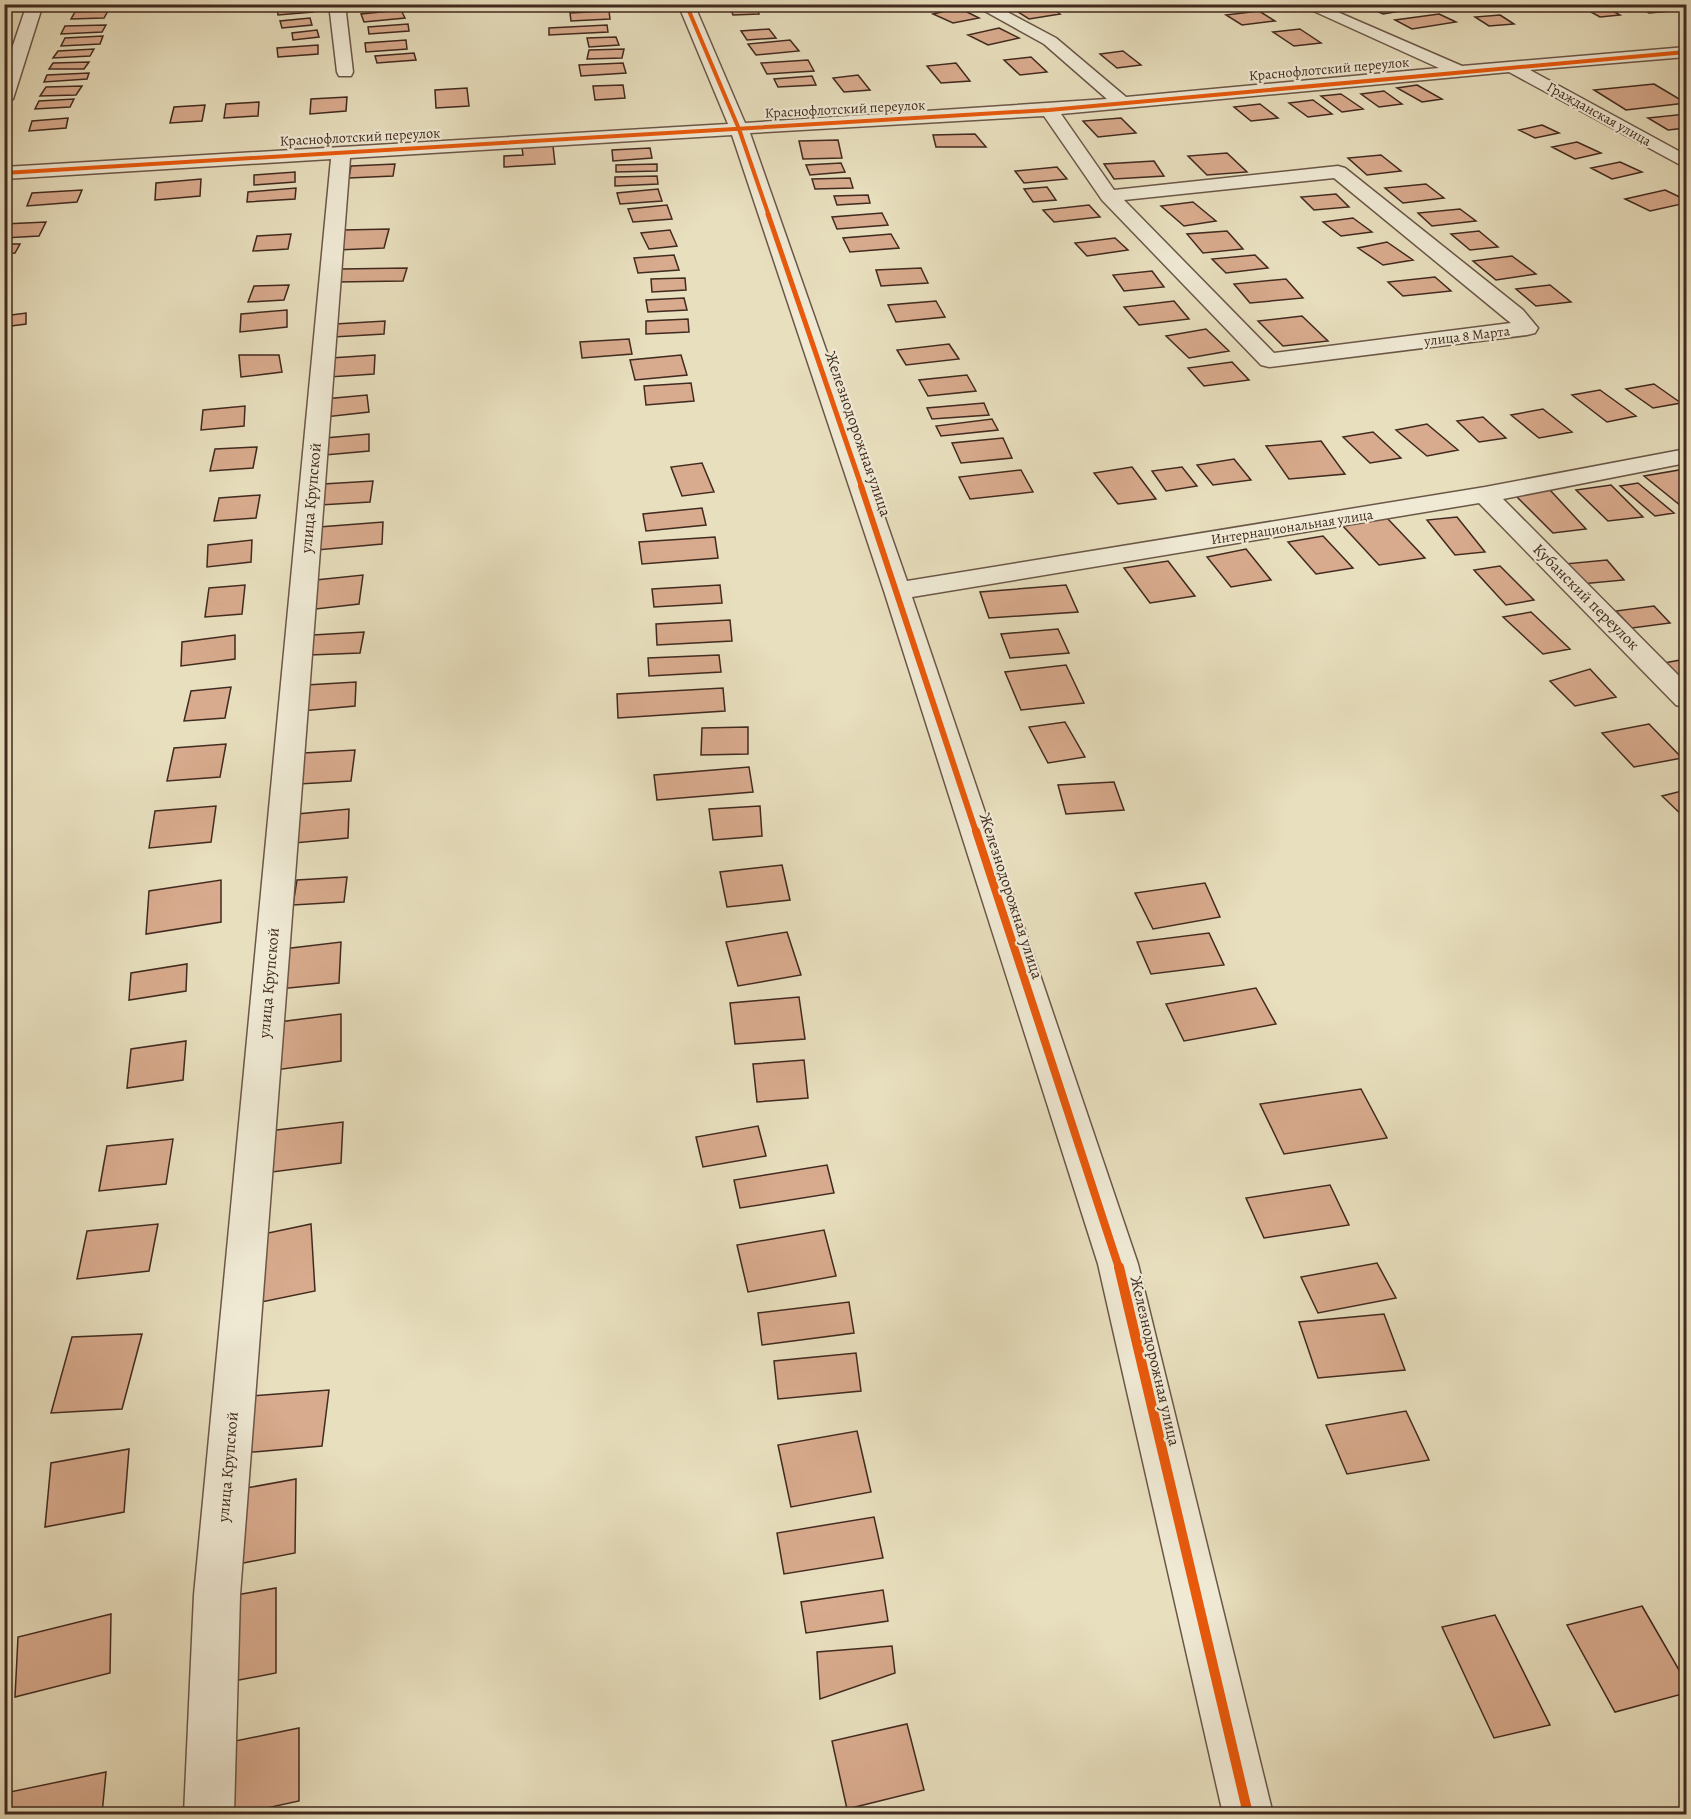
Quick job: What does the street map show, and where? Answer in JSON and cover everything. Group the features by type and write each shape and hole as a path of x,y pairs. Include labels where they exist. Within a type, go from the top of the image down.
{"street":[{"path":"4,99 35,4"},
{"path":"337,4 345,72"},
{"name":"Железнодорожная улица","path":"686,4 739,129 897,591 1118,1264 1248,1815"},
{"path":"980,4 1050,41 1121,102"},
{"path":"1305,4 1460,70"},
{"name":"Краснофлотский переулок","path":"4,173 1049,110 1460,70 1686,52"},
{"name":"Гражданская улица","path":"1512,67 1686,162"},
{"name":"улица 8 Марта","path":"1049,110 1109,196 1269,360 1527,328 1515,315 1338,172 1109,196"},
{"name":"улица Крупской","path":"209,1815 217,1595 341,151"},
{"name":"Интернациональная улица","path":"897,591 1485,495 1686,456"},
{"name":"Кубанский переулок","path":"1485,495 1686,699"}],"building":[{"path":"75,4 108,4 107,7 73,9"},
{"path":"312,4 313,12 278,15 277,6"},
{"path":"905,4 951,4 918,11"},
{"path":"1045,4 1060,14 1029,19 1012,8"},
{"path":"1403,4 1413,9 1383,14 1370,8"},
{"path":"1601,4 1620,15 1600,17 1580,6"},
{"path":"1661,4 1672,11 1649,13 1635,5"},
{"path":"757,6 759,14 733,15 730,7"},
{"path":"959,8 979,18 953,23 933,14"},
{"path":"401,10 405,18 364,22 361,14"},
{"path":"108,11 104,18 71,19 75,12"},
{"path":"609,11 610,19 571,21 570,13"},
{"path":"1259,11 1275,21 1242,25 1226,15"},
{"path":"1439,14 1456,22 1412,29 1395,20"},
{"path":"1500,15 1514,24 1489,26 1475,17"},
{"path":"310,18 312,25 282,28 280,21"},
{"path":"408,24 409,31 369,34 368,27"},
{"path":"106,25 102,32 61,34 65,26"},
{"path":"607,25 608,32 549,35 549,28"},
{"path":"999,28 1019,38 988,45 968,35"},
{"path":"769,29 776,38 747,40 741,31"},
{"path":"1300,29 1321,43 1294,46 1273,32"},
{"path":"317,30 319,37 293,40 292,33"},
{"path":"103,36 100,44 61,46 65,38"},
{"path":"616,37 619,45 589,47 587,38"},
{"path":"406,40 407,49 366,52 365,43"},
{"path":"790,40 799,51 756,55 748,44"},
{"path":"318,45 318,54 278,57 277,48"},
{"path":"94,49 90,56 53,58 58,51"},
{"path":"624,49 622,58 587,59 589,50"},
{"path":"1123,51 1141,65 1117,68 1100,54"},
{"path":"414,53 416,60 377,63 375,56"},
{"path":"1031,57 1047,72 1020,75 1004,60"},
{"path":"808,60 814,71 767,74 761,63"},
{"path":"89,62 84,69 49,69 53,63"},
{"path":"623,63 626,73 581,76 579,65"},
{"path":"956,63 970,81 941,83 927,66"},
{"path":"89,73 87,79 44,82 47,75"},
{"path":"858,75 870,90 844,92 833,78"},
{"path":"812,76 816,85 778,87 774,79"},
{"path":"1654,84 1686,103 1626,110 1594,90"},
{"path":"623,85 625,98 595,100 593,86"},
{"path":"1417,85 1442,99 1422,102 1397,88"},
{"path":"82,86 76,95 40,96 46,87"},
{"path":"467,88 469,106 436,108 435,90"},
{"path":"1384,91 1402,104 1379,107 1361,94"},
{"path":"1341,94 1363,109 1342,112 1321,96"},
{"path":"347,97 346,111 310,114 311,99"},
{"path":"74,99 70,107 35,109 39,101"},
{"path":"1313,100 1332,114 1308,117 1289,103"},
{"path":"259,102 258,116 224,118 226,104"},
{"path":"1260,104 1278,118 1251,121 1234,107"},
{"path":"205,105 202,121 170,123 174,107"},
{"path":"1686,114 1686,128 1668,130 1648,118"},
{"path":"68,118 66,128 29,131 32,121"},
{"path":"1121,118 1136,133 1098,137 1083,121"},
{"path":"1542,125 1559,133 1535,138 1519,130"},
{"path":"975,134 986,147 936,147 933,135"},
{"path":"838,140 842,158 803,159 799,141"},
{"path":"1577,142 1601,153 1575,159 1552,147"},
{"path":"553,146 555,164 504,167 504,156 523,155 522,148"},
{"path":"650,148 652,158 613,161 612,150"},
{"path":"1227,153 1247,172 1207,175 1188,156"},
{"path":"1381,155 1401,171 1367,175 1348,158"},
{"path":"1154,161 1164,176 1114,179 1104,164"},
{"path":"1620,162 1642,172 1612,179 1591,168"},
{"path":"841,163 845,172 810,175 806,165"},
{"path":"395,164 393,176 349,178 351,166"},
{"path":"657,164 657,171 616,172 616,165"},
{"path":"1057,167 1067,179 1024,183 1015,171"},
{"path":"295,172 295,182 254,185 254,175"},
{"path":"657,176 658,184 615,186 615,177"},
{"path":"850,178 853,188 815,189 812,179"},
{"path":"201,179 200,196 155,200 156,183"},
{"path":"1426,184 1444,198 1403,203 1385,188"},
{"path":"1047,187 1056,200 1033,202 1024,189"},
{"path":"296,188 295,199 247,202 248,192"},
{"path":"658,189 662,201 620,204 617,193"},
{"path":"82,190 77,202 27,206 32,193"},
{"path":"1665,190 1686,200 1686,203 1650,211 1625,199"},
{"path":"1336,194 1349,207 1314,210 1301,197"},
{"path":"868,195 870,203 837,205 834,196"},
{"path":"1193,202 1216,221 1184,226 1161,206"},
{"path":"667,205 672,219 633,222 628,209"},
{"path":"1089,205 1100,217 1054,222 1043,210"},
{"path":"1460,209 1476,221 1432,226 1418,213"},
{"path":"882,213 888,225 837,229 832,217"},
{"path":"1353,218 1372,232 1341,236 1323,222"},
{"path":"46,222 39,236 4,238 4,224"},
{"path":"389,229 384,248 337,250 343,230"},
{"path":"670,230 677,246 649,249 641,233"},
{"path":"1227,231 1243,249 1203,253 1187,234"},
{"path":"1479,231 1498,247 1470,250 1451,234"},
{"path":"291,234 288,249 253,251 257,236"},
{"path":"891,234 899,248 850,252 843,238"},
{"path":"1115,238 1128,250 1087,256 1075,243"},
{"path":"1387,242 1413,260 1383,265 1358,248"},
{"path":"4,244 20,244 15,253 4,254"},
{"path":"674,255 679,270 638,273 634,258"},
{"path":"1255,255 1268,268 1226,273 1212,259"},
{"path":"1512,256 1536,274 1496,280 1473,261"},
{"path":"407,268 403,281 337,282 341,269"},
{"path":"921,268 928,283 881,286 876,270"},
{"path":"1152,271 1164,287 1124,291 1113,275"},
{"path":"1435,277 1451,291 1403,296 1388,282"},
{"path":"685,278 686,290 652,292 651,279"},
{"path":"1286,279 1303,298 1250,303 1234,284"},
{"path":"289,285 284,300 248,302 254,286"},
{"path":"1550,285 1571,302 1536,306 1516,289"},
{"path":"684,298 687,310 648,312 646,300"},
{"path":"936,301 945,317 896,322 888,305"},
{"path":"1174,301 1189,319 1139,325 1124,307"},
{"path":"287,310 287,327 240,332 241,314"},
{"path":"26,313 26,324 4,327 4,316"},
{"path":"1302,316 1328,341 1283,346 1258,321"},
{"path":"688,319 689,332 646,334 646,321"},
{"path":"385,321 384,334 333,337 335,324"},
{"path":"1206,329 1229,351 1189,358 1166,336"},
{"path":"629,339 632,354 582,358 580,342"},
{"path":"949,344 959,359 906,365 897,350"},
{"path":"239,355 279,355 282,372 241,377"},
{"path":"375,355 374,374 329,377 331,358"},
{"path":"681,355 687,375 635,380 630,360"},
{"path":"1232,362 1249,380 1204,386 1188,368"},
{"path":"967,375 976,391 928,396 919,380"},
{"path":"691,383 694,401 646,405 644,386"},
{"path":"1654,384 1681,403 1653,408 1626,389"},
{"path":"1600,390 1636,416 1607,422 1572,395"},
{"path":"367,395 369,412 325,417 324,399"},
{"path":"984,403 989,415 932,419 927,408"},
{"path":"245,406 244,426 201,430 203,410"},
{"path":"1543,409 1572,432 1539,438 1511,415"},
{"path":"1483,417 1506,438 1479,442 1457,421"},
{"path":"992,419 998,430 941,436 936,426"},
{"path":"1427,424 1458,450 1427,456 1396,430"},
{"path":"1373,432 1401,458 1370,463 1343,437"},
{"path":"369,434 369,451 314,456 314,439"},
{"path":"1003,438 1012,458 961,463 952,443"},
{"path":"1321,441 1345,474 1289,479 1266,446"},
{"path":"257,447 253,468 210,471 215,449"},
{"path":"1234,459 1251,480 1213,485 1197,465"},
{"path":"702,463 714,492 682,496 671,467"},
{"path":"1132,467 1156,499 1118,504 1094,473"},
{"path":"1182,467 1197,486 1166,491 1152,471"},
{"path":"1685,469 1686,510 1644,476"},
{"path":"1021,470 1033,492 970,499 959,477"},
{"path":"373,481 370,502 320,505 323,484"},
{"path":"1638,483 1674,513 1655,516 1620,486"},
{"path":"1611,485 1643,517 1608,521 1576,490"},
{"path":"1550,490 1586,529 1553,533 1515,495"},
{"path":"260,495 256,518 214,521 219,498"},
{"path":"702,508 706,525 646,531 643,514"},
{"path":"1457,517 1485,552 1455,555 1427,520"},
{"path":"1387,518 1425,558 1379,565 1342,525"},
{"path":"383,522 382,544 317,550 319,527"},
{"path":"1323,536 1353,568 1316,574 1288,542"},
{"path":"715,537 718,558 642,564 639,542"},
{"path":"252,540 251,562 207,567 208,545"},
{"path":"1246,549 1271,580 1231,587 1207,557"},
{"path":"1607,560 1624,580 1581,584 1564,564"},
{"path":"1168,561 1195,596 1150,603 1124,568"},
{"path":"1500,566 1534,600 1506,605 1474,570"},
{"path":"363,575 359,604 307,610 306,581"},
{"path":"245,585 242,614 205,617 209,588"},
{"path":"720,585 722,603 654,607 652,589"},
{"path":"1066,585 1078,612 989,618 980,592"},
{"path":"1654,606 1670,623 1632,628 1616,611"},
{"path":"1531,612 1570,649 1543,654 1503,617"},
{"path":"730,620 732,641 657,645 656,624"},
{"path":"1058,629 1069,653 1010,658 1001,634"},
{"path":"364,632 360,653 310,655 313,635"},
{"path":"235,635 235,659 181,666 182,642"},
{"path":"719,655 721,672 649,676 648,658"},
{"path":"1686,659 1686,684 1664,663"},
{"path":"1066,665 1084,703 1021,710 1005,672"},
{"path":"1590,669 1616,697 1575,706 1550,681"},
{"path":"356,682 355,706 302,711 306,685"},
{"path":"231,687 225,718 184,721 191,691"},
{"path":"723,688 725,711 618,718 617,694"},
{"path":"1065,722 1085,757 1048,763 1029,727"},
{"path":"1649,724 1682,758 1634,767 1602,733"},
{"path":"748,727 748,754 701,755 702,728"},
{"path":"226,744 220,777 167,781 174,748"},
{"path":"355,750 351,781 299,784 304,753"},
{"path":"749,767 753,792 657,800 654,775"},
{"path":"1114,782 1124,810 1066,814 1058,785"},
{"path":"1686,790 1686,819 1662,796"},
{"path":"216,806 211,842 149,848 155,811"},
{"path":"760,806 762,836 713,840 709,809"},
{"path":"349,809 348,838 294,843 297,814"},
{"path":"782,865 790,900 727,907 720,872"},
{"path":"347,877 344,902 293,905 297,880"},
{"path":"221,880 221,922 146,934 149,891"},
{"path":"1205,883 1220,917 1153,929 1135,893"},
{"path":"787,932 801,975 738,986 726,942"},
{"path":"1209,933 1224,965 1151,974 1137,942"},
{"path":"341,942 339,983 279,989 283,949"},
{"path":"187,964 186,991 129,1000 131,973"},
{"path":"1256,988 1276,1024 1184,1041 1166,1004"},
{"path":"799,997 805,1039 735,1044 730,1003"},
{"path":"341,1014 341,1061 268,1071 271,1023"},
{"path":"186,1041 183,1080 127,1088 131,1049"},
{"path":"804,1060 808,1098 757,1102 753,1064"},
{"path":"1361,1089 1387,1138 1284,1154 1260,1104"},
{"path":"343,1122 341,1163 257,1174 260,1132"},
{"path":"758,1126 766,1156 703,1167 696,1137"},
{"path":"173,1139 166,1184 99,1191 107,1146"},
{"path":"827,1165 834,1193 740,1208 734,1180"},
{"path":"1330,1185 1349,1225 1264,1238 1246,1198"},
{"path":"158,1224 149,1271 77,1279 87,1231"},
{"path":"311,1224 315,1291 252,1304 249,1237"},
{"path":"824,1230 836,1276 748,1292 737,1245"},
{"path":"1377,1263 1396,1298 1318,1313 1301,1277"},
{"path":"849,1302 854,1333 762,1345 758,1313"},
{"path":"1384,1314 1405,1370 1318,1378 1299,1322"},
{"path":"142,1334 122,1409 51,1413 72,1337"},
{"path":"856,1353 861,1391 778,1399 774,1361"},
{"path":"329,1390 322,1446 230,1454 239,1397"},
{"path":"1406,1411 1429,1460 1347,1474 1326,1425"},
{"path":"857,1431 871,1492 791,1507 778,1445"},
{"path":"129,1449 124,1512 45,1527 51,1463"},
{"path":"296,1479 295,1553 238,1564 241,1489"},
{"path":"874,1517 883,1558 784,1574 777,1533"},
{"path":"276,1588 276,1673 223,1683 225,1597"},
{"path":"883,1590 888,1621 806,1633 801,1602"},
{"path":"1642,1606 1686,1682 1686,1693 1615,1712 1567,1625"},
{"path":"111,1614 110,1673 15,1697 18,1637"},
{"path":"1495,1615 1550,1725 1494,1738 1442,1627"},
{"path":"892,1646 895,1673 820,1699 817,1652"},
{"path":"907,1724 924,1790 847,1809 832,1741"},
{"path":"299,1728 299,1801 239,1814 203,1814 206,1747"},
{"path":"106,1772 102,1814 4,1814 5,1793"}],"cycle path":[{"path":"686,4 739,129 897,591 1118,1264 1248,1814"},
{"path":"4,173 1049,110 1686,52"}]}
